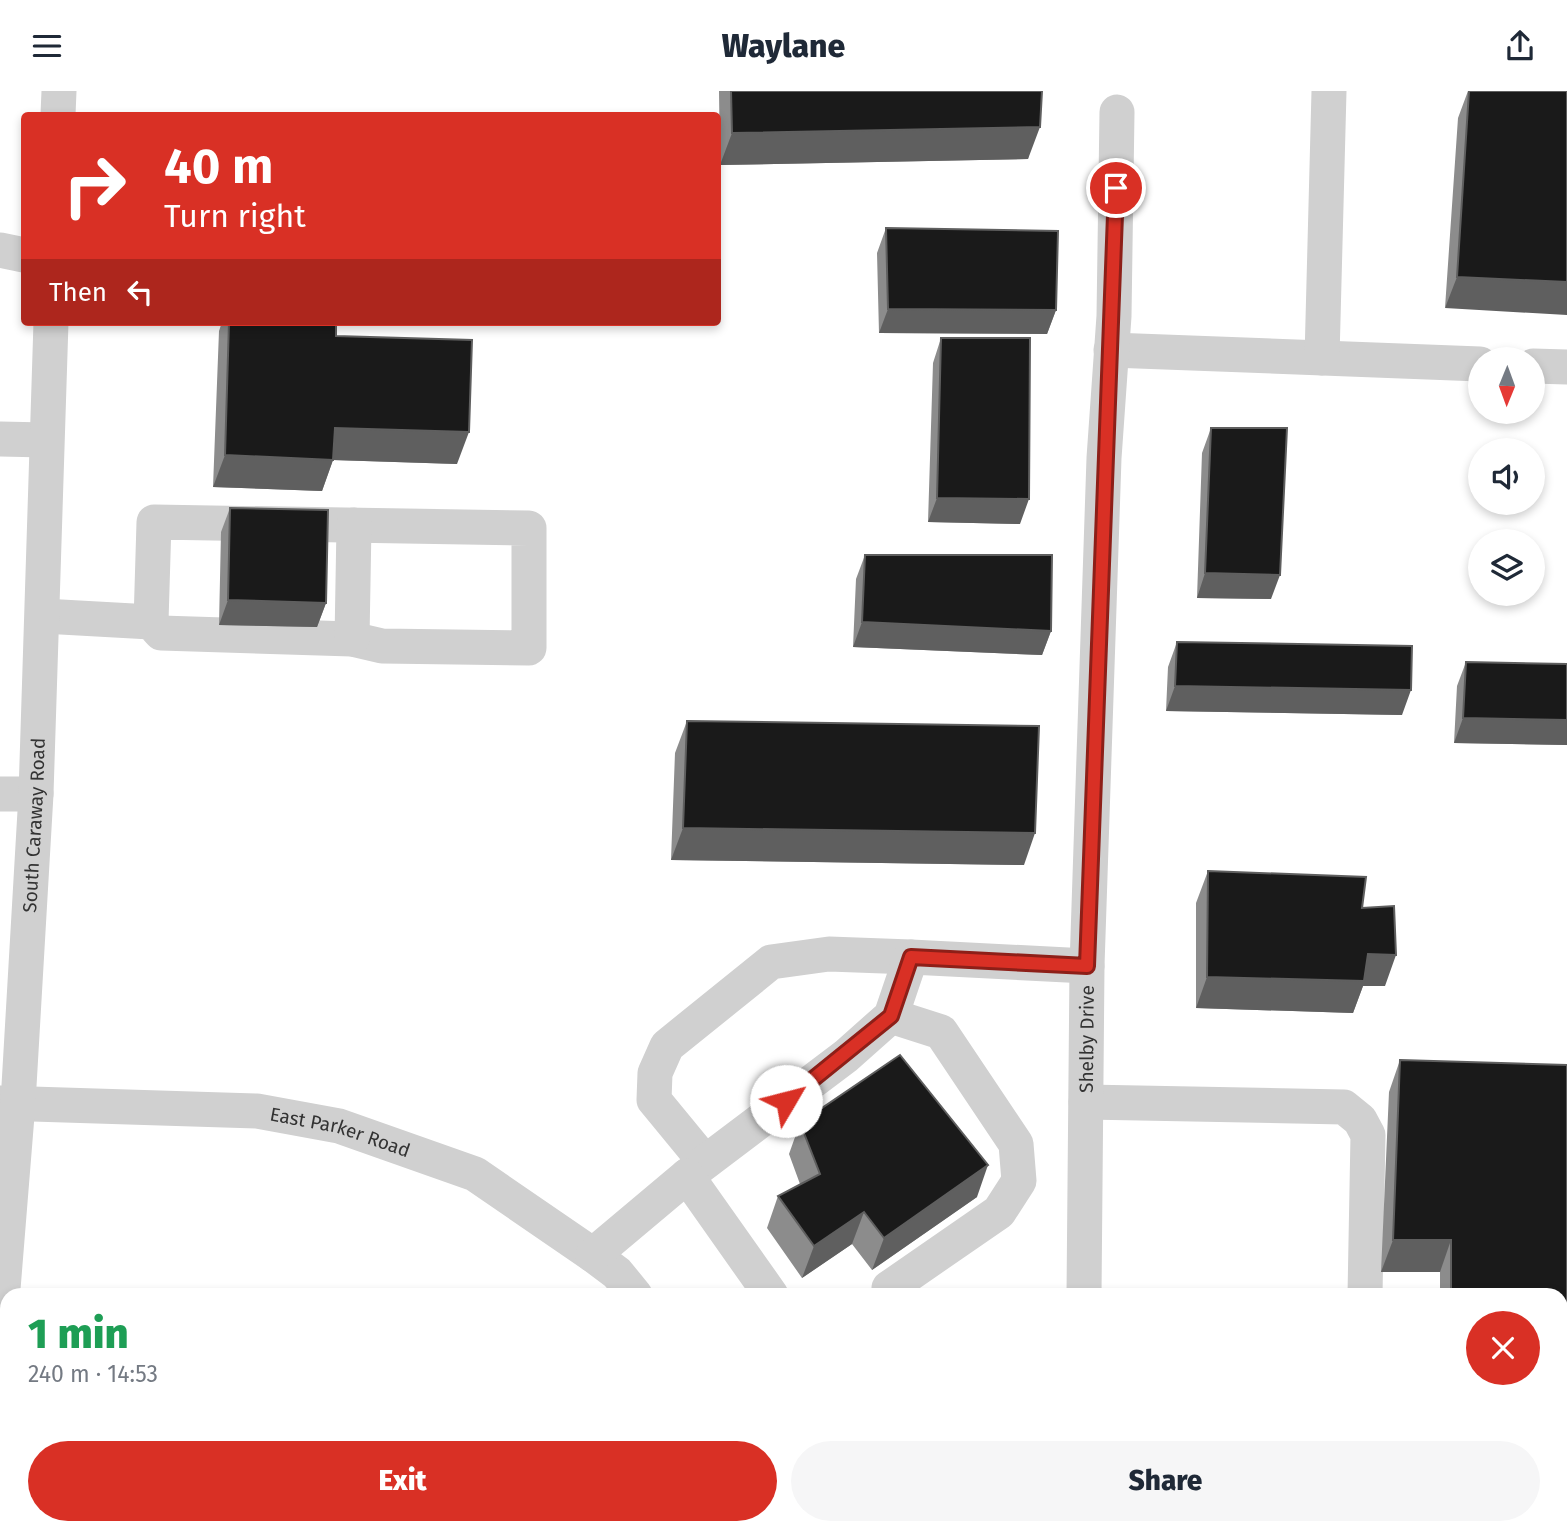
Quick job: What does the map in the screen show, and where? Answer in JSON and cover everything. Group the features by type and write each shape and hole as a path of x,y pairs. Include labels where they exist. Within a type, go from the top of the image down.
{"street":[{"path":"58,112 59,91"},
{"path":"1322,358 1329,91"},
{"name":"Shelby Drive","path":"1084,1288 1087,966 1104,458 1111,350 1117,112"},
{"path":"0,250 21,254"},
{"name":"South Caraway Road","path":"2,1288 14,949 36,794 51,326"},
{"path":"1111,350 1468,364"},
{"path":"1545,366 1567,367"},
{"path":"0,439 46,440"},
{"path":"154,522 354,525 529,528 528,648 382,646 352,639 161,633 151,622 154,522"},
{"path":"352,639 354,525"},
{"path":"43,616 151,622"},
{"path":"0,794 36,794"},
{"path":"767,1288 654,1100 655,1073 667,1047 771,962 829,954 1087,966"},
{"path":"593,1255 696,1169 846,1056 891,1016 911,957"},
{"path":"891,1016 941,1032 1016,1145 1019,1181 999,1212 895,1288"},
{"path":"1086,1102 1344,1107 1360,1120 1368,1135 1365,1288"},
{"name":"East Parker Road","path":"9,1103 257,1111 339,1125 475,1174 593,1255 617,1273 629,1288"}],"building":[{"path":"731,91 1042,91 1040,127 732,133"},
{"path":"1469,91 1567,91 1567,282 1457,277"},
{"path":"886,228 1058,231 1056,310 888,309"},
{"path":"229,326 336,326 336,336 472,340 469,432 335,428 333,460 225,455"},
{"path":"941,338 1030,338 1029,499 937,498"},
{"path":"1211,428 1287,428 1280,575 1205,573"},
{"path":"230,508 328,510 326,603 228,600"},
{"path":"865,555 1052,555 1051,631 862,622"},
{"path":"1177,642 1412,646 1411,690 1175,686"},
{"path":"1466,662 1567,664 1567,720 1463,718"},
{"path":"687,721 1039,726 1035,833 683,828"},
{"path":"1208,871 1366,877 1362,908 1394,906 1396,955 1368,954 1364,981 1207,977"},
{"path":"900,1055 988,1165 884,1238 864,1212 814,1246 778,1196 820,1174 800,1123"},
{"path":"1400,1060 1567,1065 1567,1288 1451,1288 1451,1240 1393,1240"}],"route":[{"path":"786,1101 846,1056 891,1016 911,957 1087,966 1104,458 1114,316 1116,188"}]}
